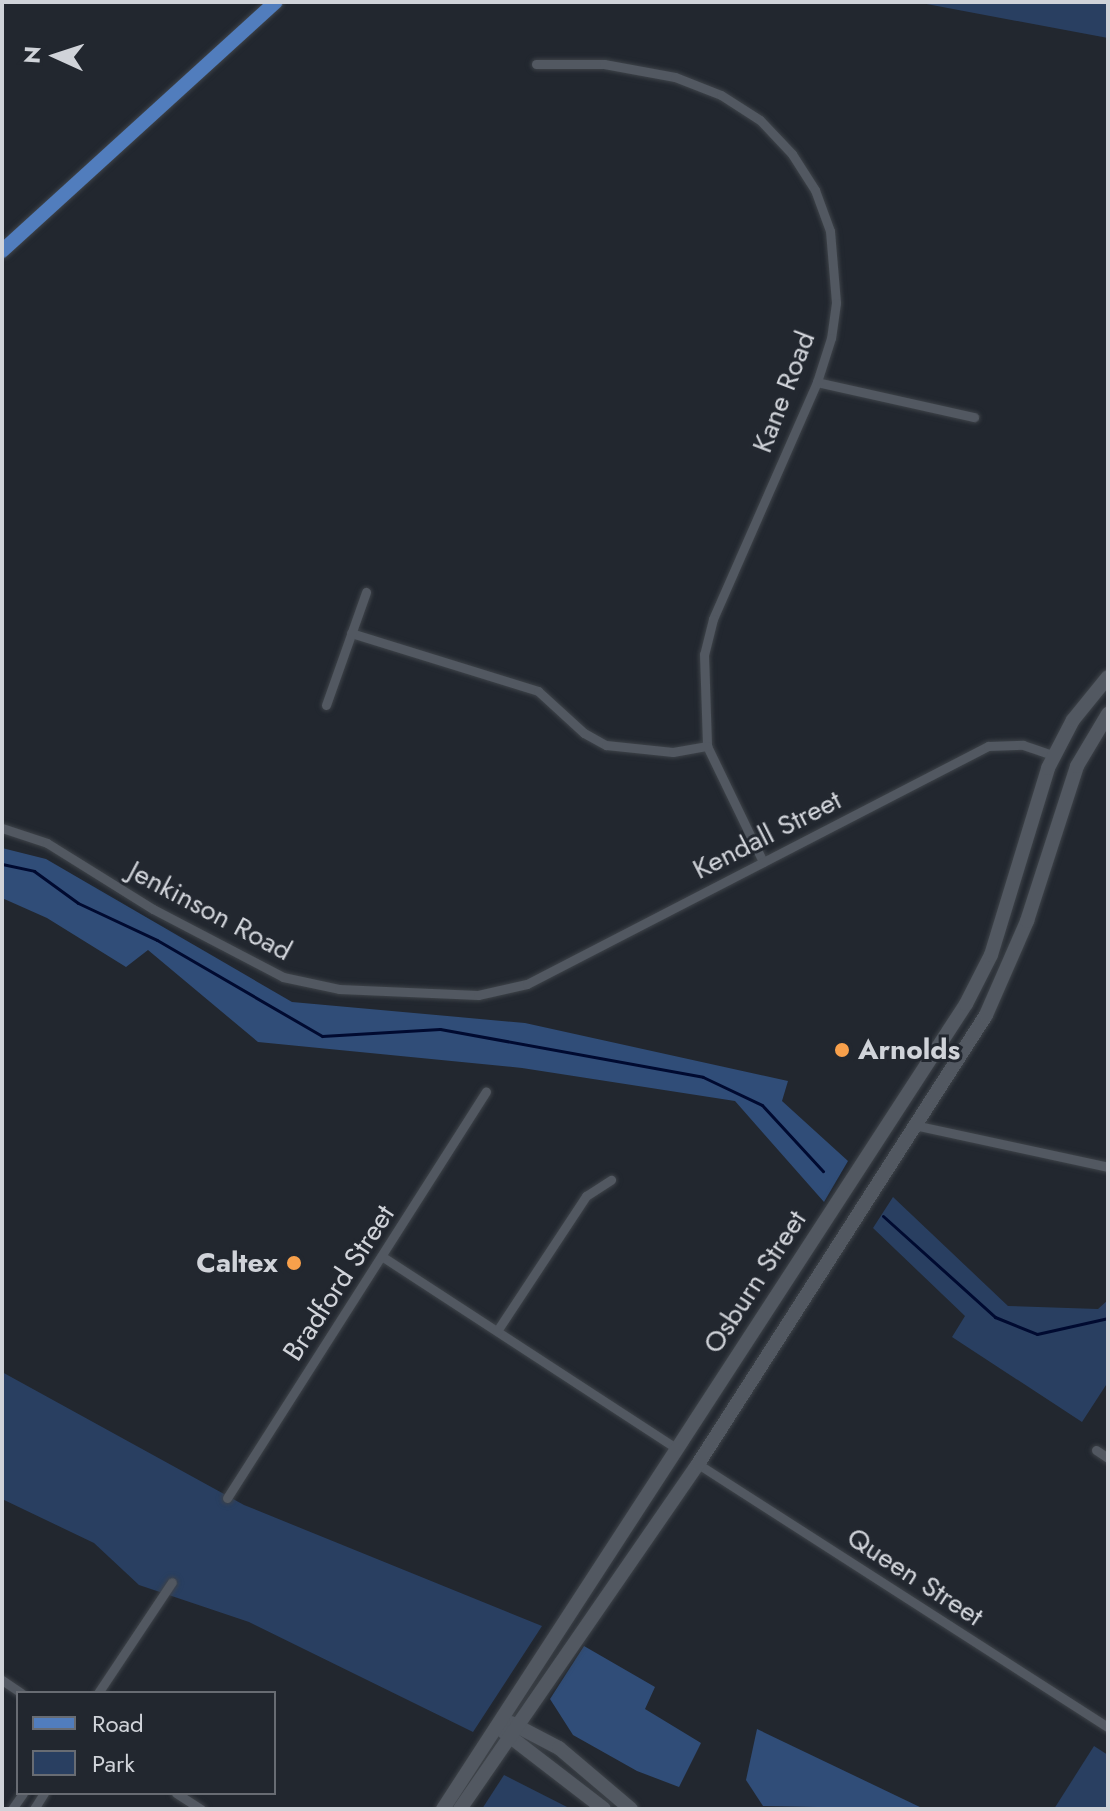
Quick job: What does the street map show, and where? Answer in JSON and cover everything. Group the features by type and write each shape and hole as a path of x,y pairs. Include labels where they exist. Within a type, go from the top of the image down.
{"main road":[{"path":"2,251 276,2"}],"street":[{"name":"Kane Road","path":"536,64 604,64 675,77 739,105 778,138 815,190 830,231 836,303 817,382 713,619 702,688 707,746 763,862"},
{"path":"817,382 974,417"},
{"path":"326,705 366,592"},
{"path":"351,633 538,691 584,733 606,745 673,752 707,746"},
{"name":"Osburn Street","path":"443,1809 985,970 1055,756 1085,703 1108,677"},
{"name":"Osburn Street","path":"460,1809 698,1464 919,1126 986,1015 1012,961 1077,766 1108,714"},
{"name":"Kendall Street","path":"504,992 988,746 1023,745 1055,756"},
{"path":"1055,756 1077,766"},
{"name":"Jenkinson Road","path":"2,828 47,843 153,909 283,977 339,989 407,995 504,992"},
{"name":"Bradford Street","path":"227,1498 486,1091"},
{"path":"893,1116 919,1126 1108,1167"},
{"path":"497,1331 586,1196 611,1180"},
{"path":"383,1257 698,1464"},
{"path":"1096,1450 1108,1458"},
{"name":"Queen Street","path":"698,1464 1108,1727"},
{"path":"99,1691 172,1582"},
{"path":"498,1721 519,1723 559,1748 631,1809"},
{"path":"498,1721 508,1739 604,1809"},
{"path":"179,1795 201,1809"}],"green space":[{"path":"916,2 1108,2 1108,38"},
{"path":"893,1197 1008,1306 1098,1309 1108,1300 1108,1382 1082,1422 952,1337 965,1316 873,1228"},
{"path":"2,1372 244,1505 542,1626 473,1732 249,1622 139,1585 94,1543 2,1499"},
{"path":"1094,1746 1108,1755 1108,1809 1054,1809"},
{"path":"504,1775 571,1809 482,1809"}],"shaded area":[{"path":"2,848 46,859 292,1002 525,1023 788,1081 782,1101 848,1161 824,1202 735,1101 522,1068 258,1042 148,950 126,967 47,918 2,898"},
{"path":"584,1646 655,1687 645,1709 701,1743 679,1787 637,1771 573,1735 550,1699"},
{"path":"757,1729 924,1809 763,1806 746,1780"}],"waterway":[{"path":"2,864 34,871 78,903 157,940 322,1036 440,1029 703,1077 762,1105 823,1171"},
{"path":"883,1216 995,1317 1037,1334 1108,1318"}],"place":[{"name":"Arnolds","path":"842,1050"},
{"name":"Caltex","path":"294,1263"}]}
